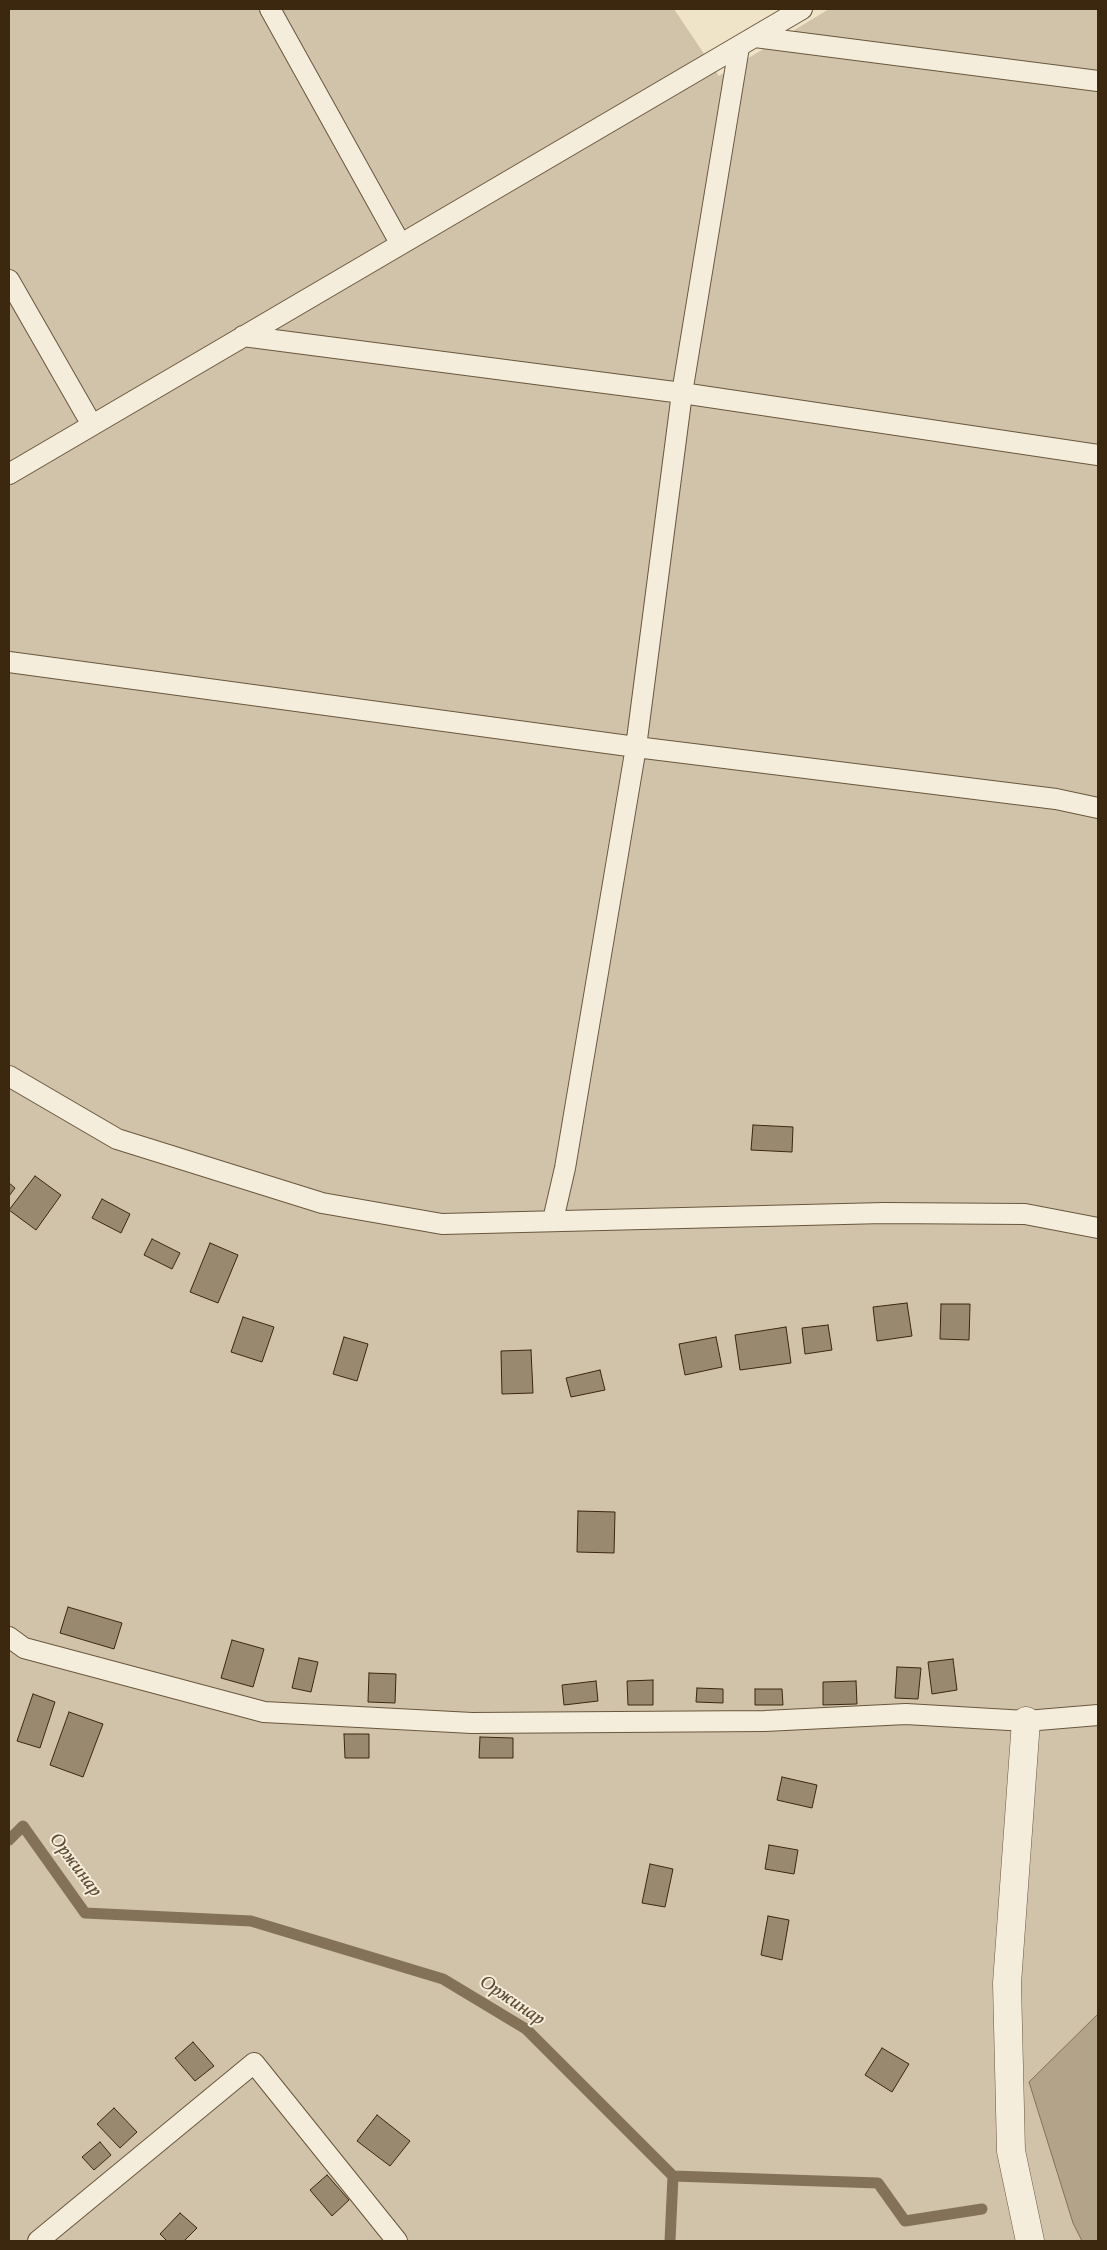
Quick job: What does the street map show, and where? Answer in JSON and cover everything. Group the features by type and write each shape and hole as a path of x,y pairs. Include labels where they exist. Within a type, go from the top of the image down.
{"street":[{"path":"1026,1721 1007,1983 1011,2151 1030,2241"}],"lane":[{"path":"270,9 400,243"},
{"path":"9,474 802,9"},
{"path":"747,42 1098,81"},
{"path":"553,1220 566,1168 636,747 682,393 747,42"},
{"path":"9,280 92,425"},
{"path":"244,336 682,393 1098,455"},
{"path":"9,662 636,747 1056,799 1098,808"},
{"path":"9,1076 117,1139 322,1203 442,1224 884,1213 1025,1214 1098,1228"},
{"path":"9,1637 24,1648 264,1712 472,1723 765,1721 906,1714 1026,1721 1098,1714"},
{"path":"38,2241 254,2063 397,2241"}],"shaded area":[{"path":"9,9 674,9 719,76 829,9 1098,9 1098,2241 9,2241"},
{"path":"1098,2014 1098,2241 1082,2241 1073,2223 1029,2082"}],"building":[{"path":"753,1125 793,1127 792,1152 751,1150"},
{"path":"35,1176 61,1195 36,1230 9,1210"},
{"path":"9,1183 15,1188 9,1196"},
{"path":"102,1199 130,1214 121,1233 92,1218"},
{"path":"152,1239 180,1253 172,1269 144,1255"},
{"path":"210,1243 238,1255 218,1303 190,1292"},
{"path":"907,1303 912,1336 877,1341 873,1307"},
{"path":"941,1304 970,1304 969,1340 940,1339"},
{"path":"243,1317 274,1327 262,1362 231,1352"},
{"path":"828,1325 832,1350 805,1354 802,1328"},
{"path":"786,1327 791,1363 740,1370 735,1335"},
{"path":"344,1337 368,1344 357,1381 333,1374"},
{"path":"716,1337 722,1367 685,1375 679,1344"},
{"path":"531,1350 533,1393 502,1394 501,1351"},
{"path":"600,1370 605,1390 571,1397 566,1378"},
{"path":"578,1511 615,1512 614,1553 577,1552"},
{"path":"68,1607 122,1623 114,1649 60,1633"},
{"path":"232,1640 264,1649 253,1687 221,1678"},
{"path":"299,1658 318,1662 311,1692 292,1688"},
{"path":"953,1659 957,1690 932,1694 928,1662"},
{"path":"897,1667 921,1668 918,1699 895,1698"},
{"path":"369,1673 396,1674 395,1703 368,1702"},
{"path":"653,1680 653,1705 628,1705 627,1681"},
{"path":"596,1681 598,1701 564,1705 562,1685"},
{"path":"856,1681 857,1704 823,1705 823,1682"},
{"path":"697,1688 723,1689 723,1703 696,1702"},
{"path":"755,1689 782,1689 783,1705 755,1705"},
{"path":"33,1694 55,1702 40,1748 17,1741"},
{"path":"69,1712 103,1724 83,1777 50,1765"},
{"path":"344,1734 369,1734 369,1758 345,1758"},
{"path":"480,1737 513,1738 513,1758 479,1758"},
{"path":"782,1777 817,1785 812,1808 777,1800"},
{"path":"769,1845 798,1850 794,1874 765,1869"},
{"path":"650,1864 673,1869 665,1907 642,1903"},
{"path":"768,1916 789,1920 782,1960 761,1955"},
{"path":"193,2042 214,2066 195,2081 175,2058"},
{"path":"882,2048 909,2064 892,2092 865,2075"},
{"path":"114,2108 137,2132 120,2148 97,2124"},
{"path":"377,2115 410,2141 390,2166 357,2141"},
{"path":"100,2142 111,2155 94,2170 82,2157"},
{"path":"327,2175 349,2200 332,2216 310,2190"},
{"path":"180,2213 197,2228 184,2241 167,2241 160,2234"}],"waterway":[{"name":"Оржинар","path":"9,1840 23,1826 85,1913 251,1921 443,1979 526,2029 673,2176 878,2183 905,2221 982,2209"},
{"path":"670,2241 673,2176"}]}
